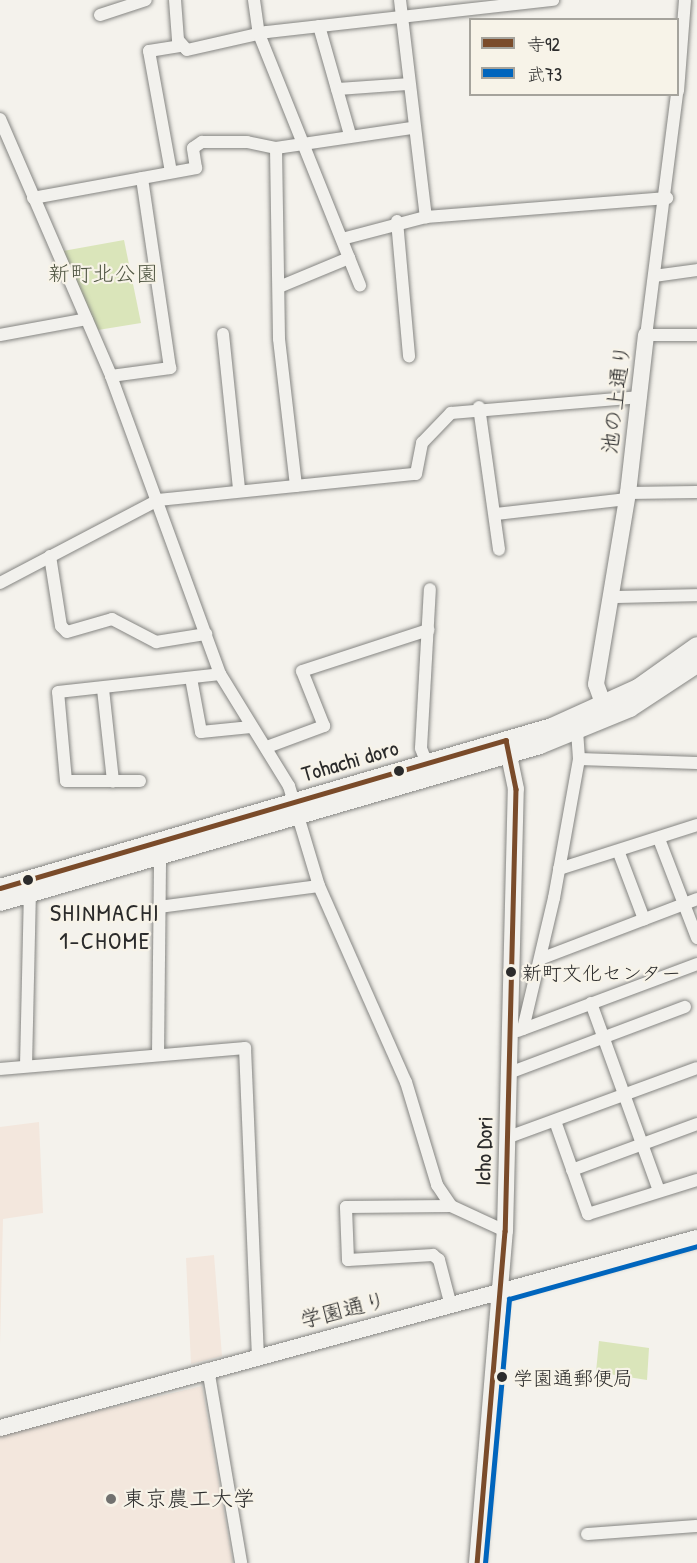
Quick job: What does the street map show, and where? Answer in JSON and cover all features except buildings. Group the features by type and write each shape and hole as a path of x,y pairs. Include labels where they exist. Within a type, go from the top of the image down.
{"main road":[{"name":"Tohachi doro","path":"0,888 297,808 508,747 604,706 697,646"},
{"name":"Tohachi doro","path":"0,902 160,856 427,764 577,732 630,708 697,664"}],"street":[{"path":"100,15 146,0"},
{"path":"175,0 180,46"},
{"path":"254,0 259,34 360,285"},
{"path":"400,0 412,128 426,217"},
{"path":"171,172 149,51 180,46 187,50 259,34 553,0"},
{"name":"池の上通り","path":"679,70 685,0"},
{"path":"319,27 350,135"},
{"path":"337,89 408,84"},
{"name":"池の上通り","path":"604,706 596,684 627,496 654,276 668,198 677,96"},
{"path":"0,119 111,376 220,674 251,727 267,747 297,808 319,886 406,1082 432,1174 451,1206"},
{"path":"33,198 196,168 193,148 202,142 276,148 350,135 412,128"},
{"path":"276,148 279,339 296,486"},
{"path":"111,376 170,368 142,178"},
{"path":"342,239 397,221 426,217 668,198"},
{"path":"397,221 409,356"},
{"path":"279,287 349,258"},
{"path":"654,276 697,270"},
{"path":"0,335 87,319"},
{"path":"223,334 239,490"},
{"path":"646,335 697,335"},
{"path":"0,583 158,500 239,490 416,474 422,443 439,419 479,407 640,397"},
{"path":"479,407 496,514 499,550"},
{"path":"496,514 627,496 697,492"},
{"path":"50,556 61,626 67,632 112,619 156,642 206,634"},
{"path":"427,764 422,748 430,589"},
{"path":"612,597 697,595"},
{"path":"267,747 324,726 302,670 428,630"},
{"path":"140,782 66,781 58,692 103,689 220,674"},
{"path":"190,678 201,732 251,727"},
{"path":"103,689 113,781"},
{"path":"517,1031 540,959 559,869 579,759 577,732"},
{"name":"Icho Dori","path":"477,1563 502,1293 506,1138 510,1073 517,1031 516,789 508,747"},
{"path":"579,759 697,763"},
{"path":"559,869 619,853 697,825"},
{"path":"659,839 697,938"},
{"path":"619,853 644,919"},
{"path":"158,1055 160,856"},
{"path":"159,907 319,886"},
{"path":"26,1066 30,893"},
{"path":"540,959 697,899"},
{"path":"517,1031 697,964"},
{"path":"591,1003 659,1191"},
{"path":"510,1073 685,1007"},
{"path":"0,1069 246,1048 249,1053 258,1354"},
{"path":"506,1138 697,1068"},
{"path":"555,1121 588,1214 697,1180"},
{"path":"572,1170 697,1124"},
{"path":"451,1306 439,1260 433,1255 348,1260 346,1207 451,1206 505,1231"},
{"name":"学園通り","path":"0,1428 258,1354 502,1293 697,1238"},
{"path":"208,1369 241,1563"},
{"path":"587,1534 697,1526"}],"shaded area":[{"path":"39,1122 43,1213 3,1219 0,1346 0,1127"},
{"path":"214,1255 222,1356 191,1364 186,1258"},
{"name":"東京農工大学","path":"202,1386 233,1563 0,1563 0,1434"}],"green space":[{"name":"新町北公園","path":"124,240 141,323 98,330 63,251"},
{"path":"599,1341 649,1348 647,1380 596,1372"}],"transit line":[{"name":"寺92","path":"0,888 506,740 516,789 505,1231 477,1563"},
{"name":"武73","path":"485,1563 509,1299 697,1246"}],"place":[{"name":"新町文化センター","path":"511,972"},
{"name":"学園通郵便局","path":"502,1377"},
{"name":"東京農工大学","path":"111,1499"}],"district":[{"name":"SHINMACHI 1-CHOME","path":"105,927"}]}
